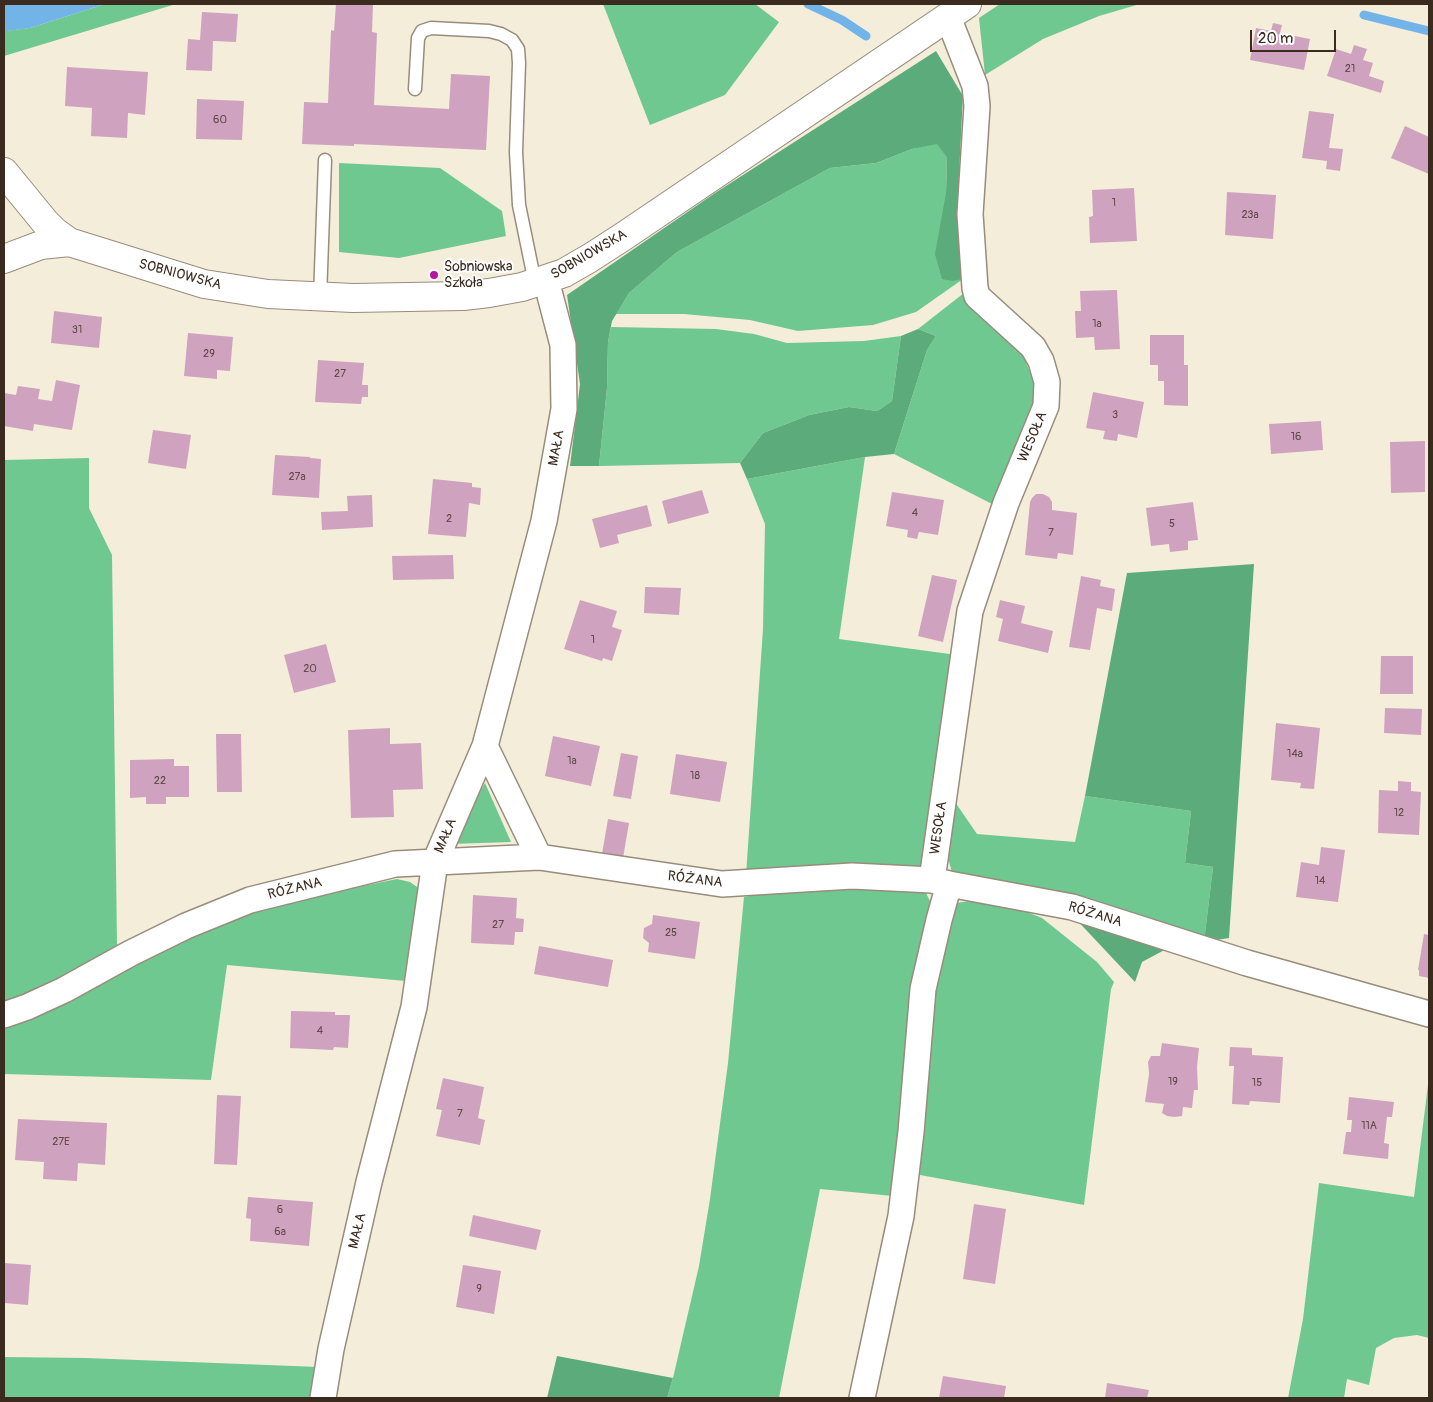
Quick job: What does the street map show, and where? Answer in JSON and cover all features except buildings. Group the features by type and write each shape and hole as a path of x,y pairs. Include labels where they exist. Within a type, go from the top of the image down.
{"street":[{"name":"SOBNIOWSKA","path":"4,259 41,245 69,242 204,284 268,294 353,298 463,296 489,293 540,281 564,273 624,236 957,10"},
{"name":"WESOŁA","path":"862,1398 901,1216 923,989 939,920 941,882 970,611 1006,503 1046,406 1047,382 1037,354 1033,348 977,296 975,288 970,214 977,106 975,86 957,10"},
{"path":"4,172 45,222 69,242"},
{"name":"MAŁA","path":"323,1398 331,1349 368,1182 414,1007 435,862 485,746 544,520 564,409 563,345 540,281"},
{"path":"485,746 539,857"},
{"name":"RÓŻANA","path":"4,1015 64,990 130,953 186,926 250,900 395,864 539,857 722,884 852,876 941,882 1072,907 1247,963 1429,1014"}],"lane":[{"path":"415,89 418,38 422,31 431,28 489,31 501,34 512,40 518,49 520,63 516,152 519,197 523,228 540,281"},
{"path":"320,296 325,160"}],"green space":[{"path":"105,4 176,4 4,56 4,31 30,28"},
{"path":"603,4 755,4 779,22 725,95 650,125"},
{"path":"1000,4 1140,4 1099,16 1043,39 985,75 979,18"},
{"path":"936,51 963,96 957,213 963,279 952,281 942,279 935,254 946,193 947,158 937,144 912,149 876,163 830,168 677,252 629,293 612,321 608,342 607,388 599,466 570,466 580,384 567,295 715,193"},
{"path":"937,143 947,158 946,193 963,279 916,312 873,325 798,331 750,320 684,314 616,314 629,293 677,252 830,168 876,163 912,149"},
{"path":"339,163 440,168 502,211 506,236 399,258 339,252"},
{"path":"964,293 1021,350 1034,382 1037,405 996,506 894,454 927,350 936,336 918,329"},
{"path":"611,327 716,329 754,334 787,343 864,341 901,336 892,401 877,411 849,407 809,415 763,433 740,463 599,466 607,388 608,342"},
{"path":"918,329 936,336 927,350 894,454 865,457 747,479 740,463 763,433 809,415 849,407 877,411 892,401 901,336"},
{"path":"865,457 839,639 957,655 928,867 746,875 763,629 765,524 747,479"},
{"path":"89,458 89,508 112,555 117,945 38,992 4,1006 4,460"},
{"path":"1254,564 1229,938 1204,942 1213,867 1185,863 1191,811 1085,796 1127,573"},
{"path":"485,783 511,842 450,844"},
{"path":"1085,796 1191,811 1185,863 1213,867 1204,942 964,879 952,872 947,855 953,799 977,834 1075,842"},
{"path":"397,879 410,882 420,889 406,981 227,965 211,1080 4,1074 4,1024 219,922 314,896"},
{"path":"793,889 914,890 926,893 930,901 913,996 893,1196 820,1189 779,1398 667,1398 699,1266 710,1199 728,1063 744,897"},
{"path":"970,901 1006,904 1042,918 1097,962 1114,982 1111,989 1084,1205 920,1175 924,1058 934,973 956,903"},
{"path":"1073,916 1170,947 1142,962 1135,982"},
{"path":"1429,1077 1429,1338 1417,1335 1394,1338 1376,1348 1369,1385 1347,1379 1344,1398 1288,1398 1303,1319 1319,1183 1414,1197"},
{"path":"557,1356 673,1378 667,1398 547,1398"},
{"path":"4,1357 86,1358 319,1367 314,1398 4,1398"}],"water":[{"path":"4,4 105,4 30,28 4,31"}],"waterway":[{"path":"808,4 842,20 866,36"},
{"path":"1364,15 1429,31"}],"place":[{"name":"Sobniowska Szkoła","path":"434,275"}]}
